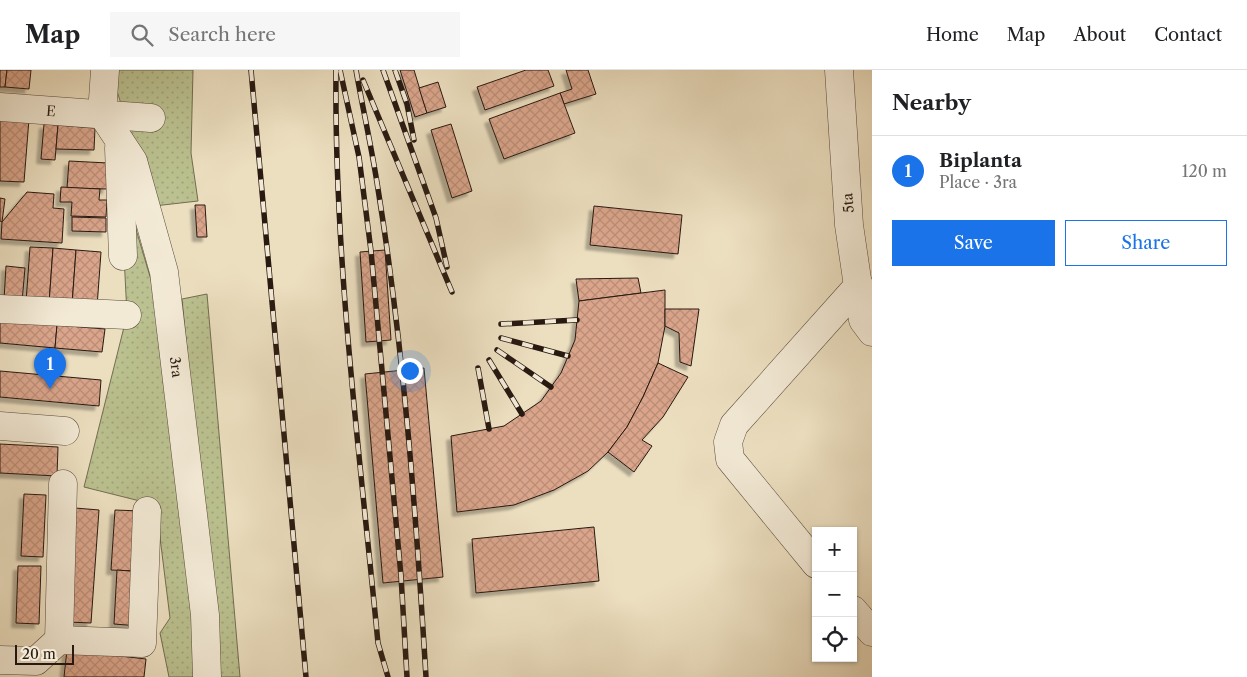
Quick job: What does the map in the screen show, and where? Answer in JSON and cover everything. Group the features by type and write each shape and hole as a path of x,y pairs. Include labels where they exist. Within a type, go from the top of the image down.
{"street":[{"path":"102,114 105,70"},
{"name":"5ta","path":"839,70 861,226 859,285 863,320 872,332"},
{"name":"E","path":"0,107 151,118"},
{"name":"3ra","path":"102,114 133,161 164,272 204,605 207,677"},
{"path":"119,139 123,256"},
{"path":"812,559 730,459 728,442 734,424 859,285"},
{"path":"0,309 127,315"},
{"path":"0,426 65,431"},
{"path":"0,660 36,661 58,640 63,484"},
{"path":"58,640 142,643 147,511"},
{"path":"857,615 872,632"}],"green space":[{"path":"114,70 193,70 191,153 198,201 154,206 114,82"},
{"path":"120,175 156,297 173,405 197,677 169,677 160,633 170,618 156,505 84,487 127,315"},
{"path":"207,294 240,677 217,677 217,655 182,299"}],"building":[{"path":"0,70 7,70 5,87 0,87"},
{"path":"7,70 31,70 29,89 5,87"},
{"path":"400,70 414,70 427,113 415,117"},
{"path":"526,70 548,70 554,86 485,110 477,87"},
{"path":"566,70 588,70 596,94 564,104 560,93 572,89"},
{"path":"438,82 446,107 427,113 419,88"},
{"path":"560,93 575,133 504,159 489,119"},
{"path":"0,117 29,119 24,182 0,181"},
{"path":"44,124 58,125 55,160 41,159"},
{"path":"451,124 472,191 452,198 431,130"},
{"path":"58,125 95,128 94,150 56,149"},
{"path":"69,161 108,163 107,189 67,188"},
{"path":"61,187 100,189 99,200 107,200 106,217 71,216 72,202 60,202"},
{"path":"27,192 54,194 53,208 64,209 62,243 1,239 2,222"},
{"path":"0,198 5,199 2,222 0,221"},
{"path":"195,205 205,205 207,237 197,237"},
{"path":"594,206 682,215 678,254 590,245"},
{"path":"72,217 106,218 106,232 72,231"},
{"path":"30,247 53,248 49,304 26,302"},
{"path":"53,248 76,250 72,305 49,304"},
{"path":"76,250 101,252 97,307 72,305"},
{"path":"385,250 391,340 366,342 360,252"},
{"path":"6,266 25,268 22,302 4,300"},
{"path":"638,278 641,293 579,301 576,279"},
{"path":"665,290 665,326 658,363 627,427 608,452 588,471 554,490 514,505 457,512 451,436 504,426 541,401 561,373 575,340 579,301"},
{"path":"665,309 699,309 691,366 680,362 679,333 665,326"},
{"path":"0,320 57,325 55,348 0,343"},
{"path":"57,325 105,329 102,352 55,348"},
{"path":"658,363 688,377 663,417 642,440 652,446 634,472 608,452 627,427"},
{"path":"424,368 443,577 383,583 365,374"},
{"path":"0,371 101,380 99,406 0,397"},
{"path":"0,444 58,447 57,476 0,473"},
{"path":"24,494 46,495 43,557 21,556"},
{"path":"75,508 99,510 91,623 68,622"},
{"path":"115,510 141,511 137,571 111,570"},
{"path":"594,527 599,581 476,593 472,539"},
{"path":"18,566 41,566 39,624 16,623"},
{"path":"117,570 143,572 139,626 114,624"},
{"path":"67,650 146,659 144,677 64,677"}],"railway":[{"path":"251,70 306,677"},
{"path":"336,70 339,213 349,357 378,643 388,677"},
{"path":"340,70 359,157 371,251 401,576 407,677"},
{"path":"356,70 376,174 395,310 408,432 426,677"},
{"path":"383,70 436,218 447,267"},
{"path":"395,70 407,104 414,140"},
{"path":"363,80 452,292"},
{"path":"501,324 577,320"},
{"path":"501,338 568,356"},
{"path":"497,350 551,387"},
{"path":"489,360 522,414"},
{"path":"478,368 489,429"}],"place":[{"name":"Biplanta","path":"50,389"}]}
